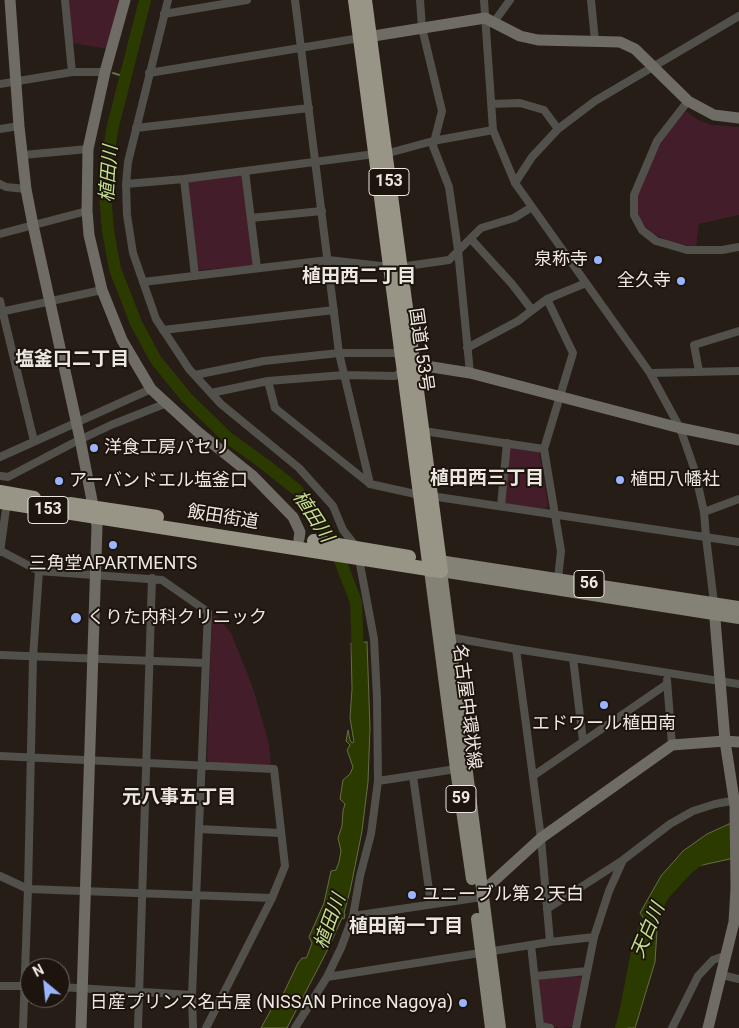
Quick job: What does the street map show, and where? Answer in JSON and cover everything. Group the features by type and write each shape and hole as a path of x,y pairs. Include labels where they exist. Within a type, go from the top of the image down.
{"highway":[{"name":"国道153号","path":"355,0 365,37"},
{"name":"国道153号","path":"365,0 365,37 406,364 435,566"},
{"name":"国道153号","path":"406,364 423,431 426,495"},
{"name":"飯田街道","path":"1,498 306,543 435,566"}],"main road":[{"name":"56","path":"435,566 558,579 714,608 739,618"},
{"name":"56","path":"435,566 714,608 739,607"},
{"name":"名古屋中環状線","path":"435,566 449,637 479,894 491,1028"},
{"name":"名古屋中環状線","path":"435,566 456,769 479,894"},
{"name":"名古屋中環状線","path":"485,952 500,1028"}],"street":[{"path":"10,0 19,126 26,189 97,526 81,1028"},
{"path":"65,0 72,72"},
{"path":"125,0 105,72 88,149 87,211 93,256 102,290 122,340 150,389 198,432 253,476 293,517 306,543"},
{"path":"168,0 131,146 126,184 129,237 132,253 156,319 195,375 221,404 299,468 332,506 352,552 374,639 378,781 371,834 360,876 353,916 342,948 327,977 295,1028"},
{"path":"164,14 247,0"},
{"path":"295,0 339,352 370,484"},
{"path":"420,0 422,28 442,111 433,146 449,187 458,250 466,348 470,373"},
{"path":"484,0 490,20 493,130 515,183 650,373 680,428 694,468 704,512 725,741 736,802 737,919 708,1028"},
{"path":"490,20 510,0"},
{"path":"591,0 595,41"},
{"path":"515,183 532,157 558,129 595,101 739,16"},
{"path":"150,72 422,28 490,20 520,36 538,40 620,42 635,50 688,101 714,115 739,118"},
{"path":"0,84 72,72 105,72"},
{"path":"688,101 657,140 634,195 634,215 642,230 656,241 687,250 722,250 739,247"},
{"path":"492,104 520,102 544,110 558,129"},
{"path":"136,128 308,108"},
{"path":"0,129 19,126"},
{"path":"126,184 380,154 493,130"},
{"path":"23,155 88,149"},
{"path":"245,171 257,268"},
{"path":"184,178 195,276"},
{"path":"0,184 6,187 26,189"},
{"path":"143,282 328,260 395,267 449,260 481,228 514,218 532,207"},
{"path":"0,234 87,211"},
{"path":"251,218 322,211"},
{"path":"471,239 512,284 532,310"},
{"path":"466,348 518,321 547,298 586,283"},
{"path":"1,312 102,290"},
{"path":"547,298 573,353 544,449 561,550 558,579"},
{"path":"0,301 1,312 34,441"},
{"path":"163,330 334,310"},
{"path":"699,371 694,345 739,331"},
{"path":"195,375 264,361 339,352 395,353 406,364 470,373 680,428 739,440"},
{"path":"211,393 268,381 344,375 395,376 406,364"},
{"path":"650,373 739,371"},
{"path":"268,381 275,408 370,484 426,495 739,542"},
{"path":"0,457 150,389"},
{"path":"1,476 8,477 80,439 167,404"},
{"path":"423,431 544,449"},
{"path":"501,506 506,444"},
{"path":"0,471 0,483"},
{"path":"1,498 0,552 39,571 162,580 208,612 192,995 193,1028"},
{"path":"704,512 739,499"},
{"path":"28,958 33,657 39,571"},
{"path":"138,1028 152,578"},
{"path":"449,637 739,684"},
{"path":"516,649 541,838 550,942"},
{"path":"0,655 205,663"},
{"path":"573,658 583,741"},
{"path":"666,673 672,745"},
{"path":"533,776 667,684"},
{"path":"353,916 431,904 479,894 541,838 672,745 725,741 739,742"},
{"path":"0,756 274,769 285,866 272,898 206,1028"},
{"path":"378,781 456,769"},
{"path":"413,776 431,904"},
{"path":"547,909 623,860 670,824 693,812 715,804 736,802"},
{"path":"198,829 280,833"},
{"path":"576,1028 594,937 609,891 623,860"},
{"path":"0,876 28,888 272,898"},
{"path":"327,977 550,942 594,937"},
{"path":"531,945 536,976 540,1026 550,1028"},
{"path":"672,1028 698,976 712,960 726,955"},
{"path":"536,976 587,971"},
{"path":"722,975 739,979"},
{"path":"0,986 20,986"},
{"path":"70,987 192,995"},
{"path":"23,1028 25,1008"}],"shaded area":[{"path":"69,0 119,0 108,49 72,43"},
{"path":"686,111 698,120 712,125 739,127 739,215 699,224 696,247 668,241 652,233 641,221 635,206 637,190 660,142"},
{"path":"242,175 255,266 198,270 188,182"},
{"path":"509,447 539,451 548,505 546,509 504,503"},
{"path":"216,615 231,633 253,688 269,744 271,763 269,765 209,763 207,760 212,617"},
{"path":"580,976 583,978 572,1027 560,1028 542,1024 539,979"}],"water":[{"path":"367,642 370,728 368,782 362,831 344,919 342,918 287,1028 261,1028 272,1008 276,1008 278,1005 298,963 302,958 306,958 308,954 312,943 309,937 324,903 331,871 336,870 339,862 341,851 338,838 345,804 340,799 343,780 350,774 353,767 347,750 350,745 346,741 348,730 350,740 352,743 354,742 350,718 352,689 351,643"},
{"name":"天白川","path":"729,824 739,825 739,857 684,869 672,878 663,896 658,914 655,962 635,1028 619,1028 647,923 640,913 661,876 683,851 707,834"}],"waterway":[{"name":"植田川","path":"145,0 113,126 107,161 105,194 108,231 115,269 136,323 156,360 187,398 227,437 297,490 326,531 356,602 358,658"},
{"path":"113,73 126,77"},
{"name":"天白川","path":"621,1028 638,947 644,929 664,894 687,869 701,858"}],"place":[{"name":"泉称寺","path":"598,260"},
{"name":"全久寺","path":"681,281"},
{"name":"洋食工房パセリ","path":"94,448"},
{"name":"植田八幡社","path":"620,480"},
{"name":"アーバンドエル塩釜口","path":"59,481"},
{"name":"三角堂APARTMENTS","path":"113,545"},
{"name":"くりた内科クリニック","path":"76,618"},
{"name":"エドワール植田南","path":"604,705"},
{"name":"ユニーブル第２天白","path":"412,895"},
{"name":"日産プリンス名古屋 (NISSAN Prince Nagoya)","path":"463,1003"}],"district":[{"name":"植田西二丁目","path":"359,277"},
{"name":"塩釜口二丁目","path":"72,360"},
{"name":"植田西三丁目","path":"487,479"},
{"name":"元八事五丁目","path":"179,798"},
{"name":"植田南一丁目","path":"406,927"}]}
